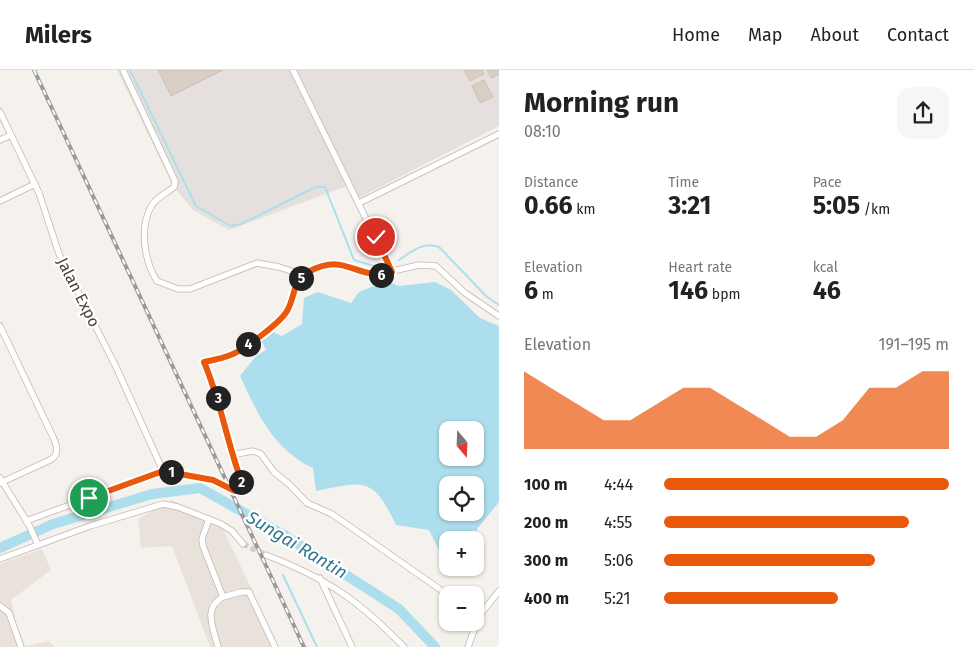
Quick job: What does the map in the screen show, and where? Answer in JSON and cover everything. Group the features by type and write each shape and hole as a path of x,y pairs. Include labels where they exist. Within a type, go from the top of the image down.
{"street":[{"path":"123,70 175,181 174,188 152,206 145,231 146,252 156,281 178,289 190,288 257,263 279,267 303,275"},
{"path":"293,70 392,272"},
{"name":"Jalan Expo","path":"0,112 35,184 59,254 113,362 163,471"},
{"path":"359,203 499,134"},
{"path":"0,140 11,135"},
{"path":"0,201 35,184"},
{"path":"245,491 231,455 220,402 204,362 233,354 277,323 288,310 297,284 303,275 332,263 342,264 369,274 392,272 426,264 436,266 465,293 499,316"},
{"path":"0,326 57,449 56,454 50,460 1,481 28,523 37,542"},
{"path":"231,455 253,451 260,454 274,472 290,484 307,503 332,514 439,589"},
{"path":"28,523 163,471"},
{"path":"0,559 37,542 156,504 171,504 209,519 229,529 243,544"},
{"path":"209,519 202,539 203,546 223,597"},
{"path":"266,555 320,578 339,589 367,610 404,647"},
{"path":"320,578 352,647"},
{"path":"484,607 499,590"},
{"path":"218,647 210,612 213,604 223,597 244,591 249,592 275,647"},
{"path":"0,606 9,613 21,647"},
{"path":"468,647 472,631"}],"lane":[{"path":"163,471 213,480 235,491 245,491"}],"shaded area":[{"path":"117,70 499,70 499,126 355,200 347,186 229,230 193,210 173,186"},
{"path":"172,500 221,525 279,647 210,647 172,546 141,548 138,519"},
{"path":"42,549 51,570 11,600 21,647 0,647 0,564"},
{"path":"49,641 55,647 21,647"}],"water":[{"path":"386,281 399,286 435,282 451,290 480,318 499,326 499,502 484,520 484,476 439,476 439,521 484,521 477,531 439,531 439,550 429,530 396,525 381,498 373,490 365,486 356,484 346,485 316,491 313,468 299,460 277,441 260,417 240,376 256,356 266,350 261,340 271,331 282,336 302,324 304,298 318,292 351,303 359,292"}],"building":[{"path":"158,70 223,70 171,96"},
{"path":"464,70 482,70 484,74 470,81"},
{"path":"487,70 499,70 499,75 491,78"},
{"path":"484,80 493,97 480,103 472,86"}],"waterway":[{"path":"130,70 196,206 231,226 241,224 316,187 325,187 354,260 384,269"},
{"path":"399,260 422,246 439,247 487,297 499,305"},
{"name":"Sungai Rantin","path":"0,548 53,524 152,494 200,488 284,535 399,609 435,647"},
{"path":"283,575 317,647"}],"tunnel":[{"path":"243,544 266,555"}],"railway":[{"path":"34,70 304,647"}],"route":[{"path":"89,498 163,471 213,480 240,493 245,491 228,445 220,402 204,362 216,360 239,351 277,323 288,310 294,290 306,272 332,263 342,264 375,275 392,272 376,237"}]}
